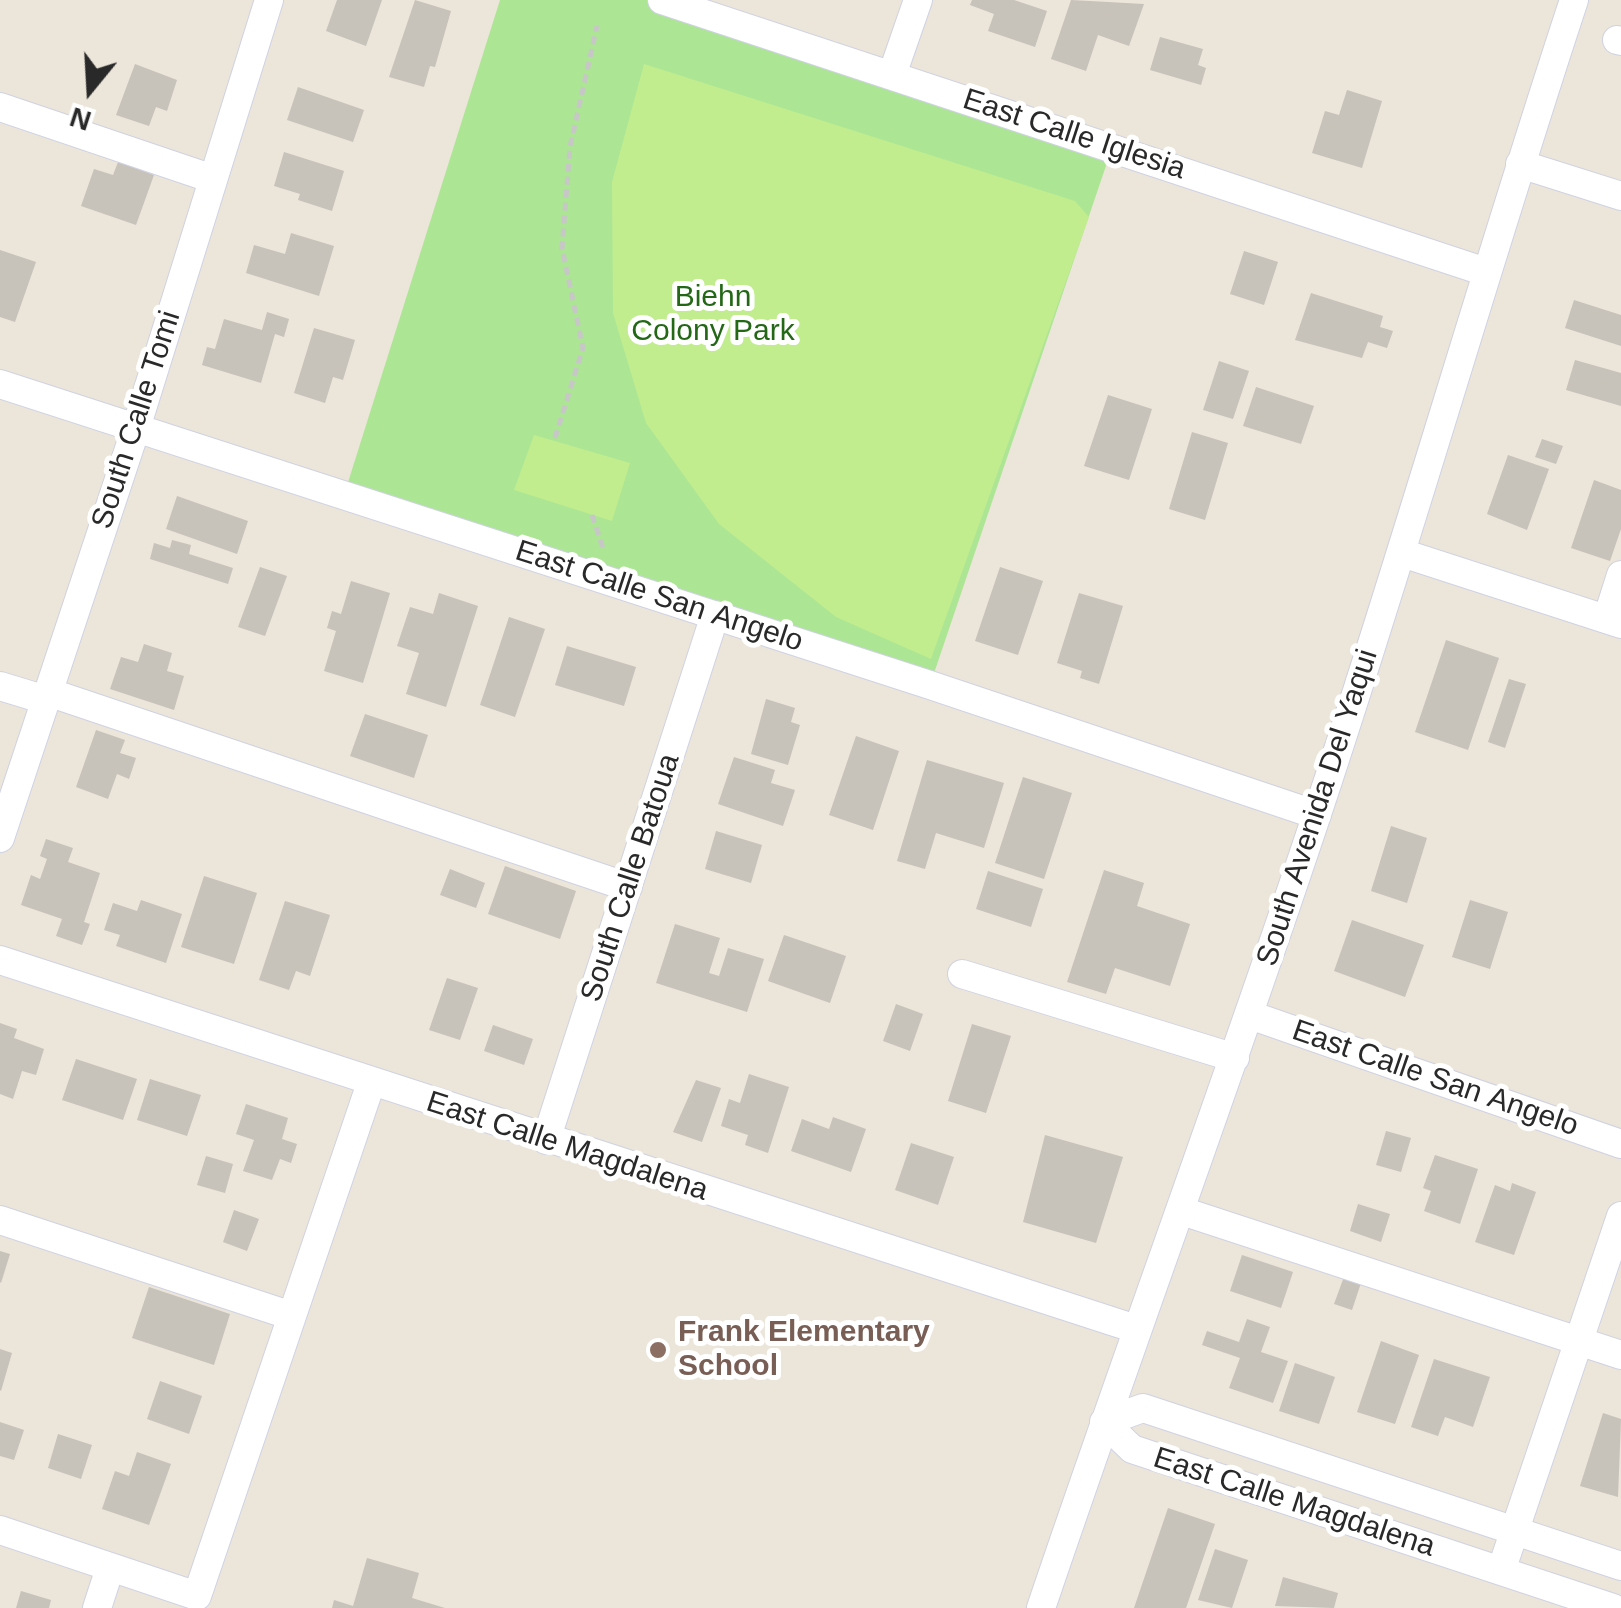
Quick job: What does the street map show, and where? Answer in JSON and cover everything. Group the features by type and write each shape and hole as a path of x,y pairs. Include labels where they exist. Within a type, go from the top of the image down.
{"street":[{"name":"South Calle Tomi","path":"0,838 136,428 270,0"},
{"name":"East Calle Iglesia","path":"662,0 1486,272"},
{"path":"892,75 918,0"},
{"name":"South Avenida Del Yaqui","path":"1040,1608 1317,816 1574,0"},
{"path":"0,107 213,179"},
{"path":"1520,164 1621,196"},
{"name":"East Calle San Angelo","path":"0,384 715,615 1317,816"},
{"path":"1402,553 1614,621 1621,575"},
{"name":"South Calle Batoua","path":"546,1140 715,615"},
{"path":"0,686 47,696 628,887"},
{"name":"East Calle Magdalena","path":"0,960 1136,1329"},
{"path":"962,974 1235,1058"},
{"name":"East Calle San Angelo","path":"1250,1014 1621,1144"},
{"path":"0,1530 198,1596 371,1083"},
{"path":"1182,1211 1621,1355"},
{"path":"1501,1571 1621,1216"},
{"path":"0,1220 292,1316"},
{"name":"East Calle Magdalena","path":"1613,1608 1132,1449 1104,1422 1144,1408 1621,1566"},
{"path":"97,1608 110,1568"}],"path":[{"path":"555,438 583,348 562,248 570,147 598,26"},
{"path":"592,515 604,552"}],"green space":[{"name":"Biehn Colony Park","path":"500,0 662,0 1112,148 930,685 344,495"},
{"path":"644,64 1075,201 1089,217 931,659 836,617 719,524 646,423 613,313 612,182"},
{"path":"534,435 630,463 612,521 514,490"}],"building":[{"path":"337,0 382,0 366,46 326,31"},
{"path":"415,0 451,11 435,67 430,66 424,87 389,77"},
{"path":"972,0 1014,0 1047,11 1035,47 988,31 994,14 970,5"},
{"path":"1071,0 1144,4 1129,46 1098,35 1086,71 1051,59"},
{"path":"1160,37 1203,49 1198,65 1206,68 1201,85 1150,70"},
{"path":"135,64 177,80 167,111 156,107 149,126 116,115"},
{"path":"298,87 364,110 353,142 287,120"},
{"path":"1347,90 1382,101 1362,168 1312,153 1325,111 1339,115"},
{"path":"284,152 344,171 332,211 298,200 300,194 274,186"},
{"path":"118,162 154,175 136,225 81,206 94,169 113,175"},
{"path":"291,233 334,246 319,296 246,273 254,245 285,254"},
{"path":"0,250 36,262 15,322 0,317"},
{"path":"1244,251 1278,262 1264,305 1230,294"},
{"path":"1311,293 1383,316 1380,327 1393,331 1387,348 1368,342 1362,358 1295,340"},
{"path":"1574,300 1621,315 1621,346 1565,328"},
{"path":"267,312 289,319 284,337 275,334 261,383 202,365 207,347 215,349 224,319 262,330"},
{"path":"314,328 355,340 343,380 333,377 325,403 294,393"},
{"path":"1575,360 1621,373 1621,406 1566,390"},
{"path":"1219,361 1249,371 1233,419 1203,410"},
{"path":"1256,387 1314,406 1301,444 1243,426"},
{"path":"1108,395 1152,409 1129,480 1084,466"},
{"path":"1192,432 1228,443 1205,520 1169,509"},
{"path":"1542,439 1563,446 1556,464 1535,457"},
{"path":"1508,455 1549,469 1527,530 1487,514"},
{"path":"1594,480 1621,490 1621,529 1610,561 1571,548"},
{"path":"177,496 248,521 237,554 166,529"},
{"path":"172,540 191,545 189,554 233,568 228,584 150,559 154,543 170,548"},
{"path":"260,567 287,576 265,636 238,627"},
{"path":"1000,567 1043,581 1018,655 975,641"},
{"path":"351,581 390,593 363,683 324,671 336,631 327,628 332,611 341,614"},
{"path":"439,593 478,606 446,707 406,694 419,653 397,646 410,607 433,614"},
{"path":"1079,593 1123,606 1099,684 1080,678 1082,671 1057,663"},
{"path":"509,617 545,629 515,717 480,705"},
{"path":"1446,640 1499,658 1468,750 1415,732"},
{"path":"144,644 172,653 167,671 184,676 174,710 110,689 121,657 138,662"},
{"path":"567,646 636,667 624,706 555,685"},
{"path":"1509,679 1526,684 1505,748 1488,742"},
{"path":"766,699 795,708 791,722 800,725 788,765 751,754"},
{"path":"365,714 428,735 414,778 350,756"},
{"path":"96,730 125,740 120,753 136,758 129,779 117,774 108,799 76,787"},
{"path":"856,736 899,751 873,830 829,815"},
{"path":"734,757 775,770 771,783 795,790 783,826 718,804"},
{"path":"927,760 1004,783 984,848 936,833 925,869 897,861"},
{"path":"1023,777 1072,793 1044,879 995,863"},
{"path":"1391,826 1427,838 1407,903 1371,891"},
{"path":"716,831 762,845 751,883 705,869"},
{"path":"46,839 73,848 68,862 100,873 84,922 90,924 82,945 56,936 62,919 21,905 31,875 40,879 47,859 40,856"},
{"path":"505,866 576,891 560,939 488,914"},
{"path":"450,869 485,883 476,908 440,895"},
{"path":"1104,870 1144,883 1137,906 1190,924 1170,986 1115,968 1106,994 1067,982"},
{"path":"988,871 1043,889 1031,927 976,909"},
{"path":"204,876 257,893 234,964 181,947"},
{"path":"141,900 182,914 166,963 116,946 120,935 104,930 113,903 137,911"},
{"path":"1470,900 1508,912 1490,969 1452,957"},
{"path":"285,901 330,915 310,976 296,971 289,990 259,980"},
{"path":"1352,920 1424,945 1405,997 1334,971"},
{"path":"675,924 720,938 709,973 719,976 728,948 764,959 747,1012 656,983"},
{"path":"784,935 846,956 830,1003 768,981"},
{"path":"447,978 478,988 460,1040 429,1030"},
{"path":"896,1004 923,1014 910,1051 883,1041"},
{"path":"0,1023 17,1029 14,1038 44,1049 36,1075 22,1071 13,1099 0,1094"},
{"path":"972,1024 1011,1036 986,1113 948,1101"},
{"path":"493,1025 533,1039 524,1065 484,1051"},
{"path":"76,1059 137,1079 123,1120 62,1100"},
{"path":"749,1074 789,1087 768,1153 745,1145 748,1135 721,1126 729,1099 740,1103"},
{"path":"150,1079 201,1095 187,1136 137,1120"},
{"path":"696,1080 721,1088 702,1142 673,1132"},
{"path":"246,1104 288,1118 282,1139 297,1144 291,1163 280,1159 272,1180 243,1171 254,1140 236,1134"},
{"path":"833,1117 866,1129 851,1172 791,1151 802,1119 829,1129"},
{"path":"1386,1131 1411,1138 1401,1172 1376,1165"},
{"path":"1045,1135 1123,1157 1096,1243 1023,1222"},
{"path":"911,1143 954,1157 938,1205 895,1190"},
{"path":"1435,1155 1478,1169 1460,1224 1424,1211 1431,1191 1423,1188"},
{"path":"206,1156 233,1164 225,1193 197,1185"},
{"path":"1512,1183 1536,1192 1514,1255 1475,1242 1495,1185 1510,1191"},
{"path":"1358,1204 1390,1214 1381,1242 1350,1231"},
{"path":"234,1210 259,1219 247,1251 223,1242"},
{"path":"0,1251 10,1254 1,1283 0,1282"},
{"path":"1242,1255 1293,1272 1281,1308 1230,1291"},
{"path":"1345,1274 1362,1280 1352,1310 1334,1304"},
{"path":"149,1287 230,1314 214,1365 132,1338"},
{"path":"1247,1319 1270,1327 1261,1352 1288,1361 1273,1403 1229,1388 1240,1358 1202,1345 1207,1331 1239,1342"},
{"path":"1381,1341 1419,1355 1395,1424 1357,1412"},
{"path":"0,1349 12,1353 1,1391 0,1390"},
{"path":"1434,1359 1490,1377 1473,1427 1445,1417 1438,1436 1411,1427"},
{"path":"1295,1363 1335,1377 1319,1424 1279,1411"},
{"path":"160,1381 202,1396 189,1434 147,1419"},
{"path":"1603,1413 1621,1419 1618,1497 1580,1486"},
{"path":"0,1422 24,1430 14,1460 0,1456"},
{"path":"58,1434 92,1445 81,1479 48,1468"},
{"path":"137,1452 171,1464 149,1525 102,1509 115,1471 129,1476"},
{"path":"1168,1508 1215,1524 1186,1608 1134,1608"},
{"path":"1215,1549 1248,1560 1232,1608 1198,1600"},
{"path":"367,1558 419,1573 412,1598 445,1608 332,1608 334,1600 353,1606"},
{"path":"1283,1577 1338,1593 1334,1608 1275,1606"},
{"path":"21,1591 51,1600 49,1608 16,1608"}],"place":[{"name":"Frank Elementary School","path":"658,1350"}]}
